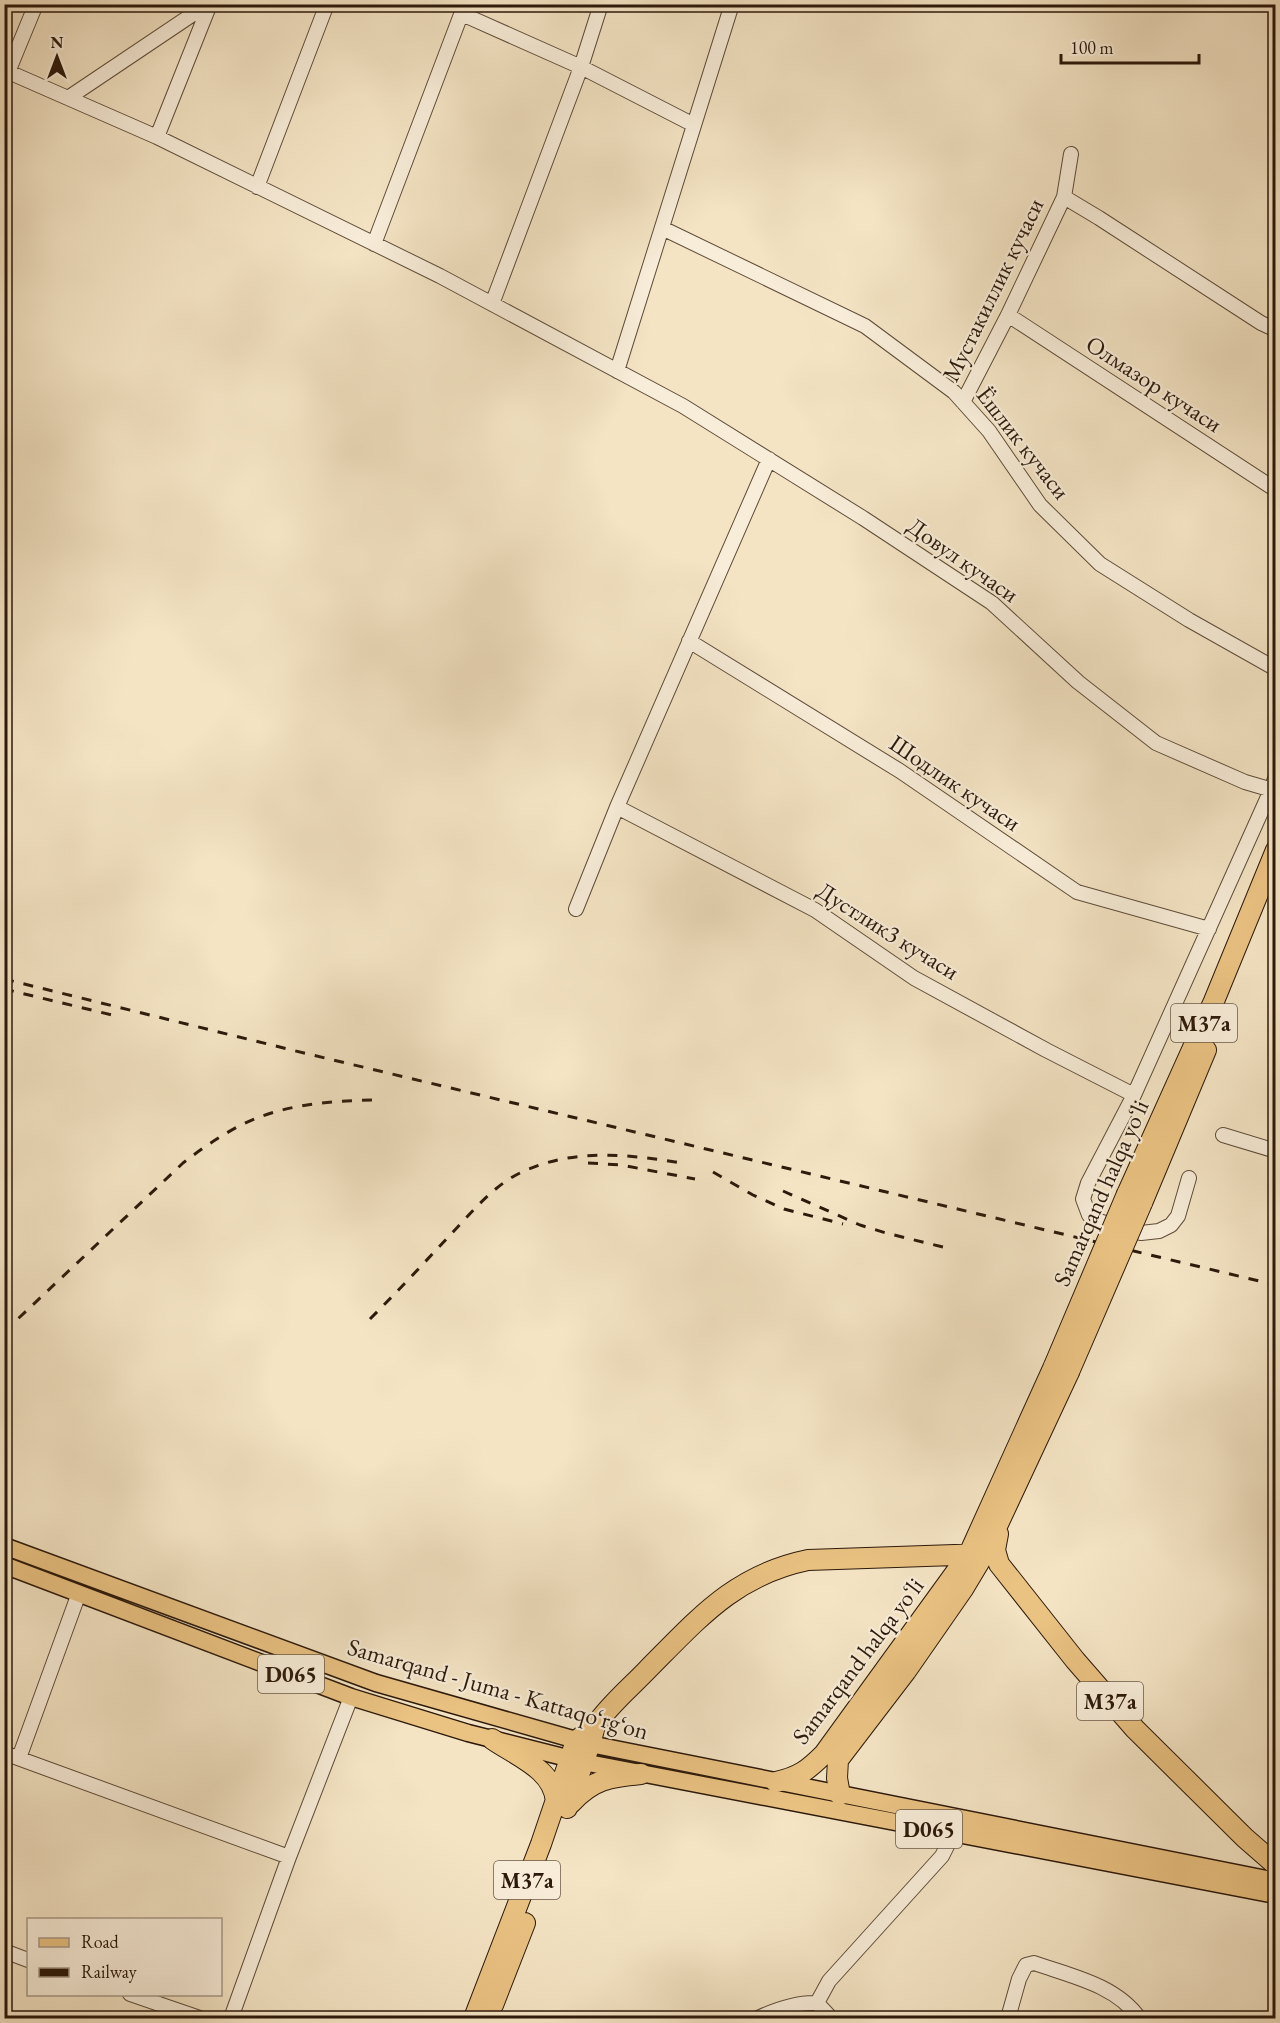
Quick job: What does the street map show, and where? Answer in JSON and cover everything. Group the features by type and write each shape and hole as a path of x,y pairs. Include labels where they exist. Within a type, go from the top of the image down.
{"highway":[{"name":"Samarqand halqa yoʻli","path":"1135,1199 1275,850"},
{"name":"Samarqand halqa yoʻli","path":"776,1782 794,1778 809,1769 824,1754 976,1554 1003,1510 1061,1369 1275,885"},
{"name":"Samarqand halqa yoʻli","path":"840,1795 837,1778 838,1760 919,1653 963,1589 976,1554 979,1532 1061,1369"},
{"name":"M37a","path":"1003,1510 1002,1525 994,1550 1003,1571 1135,1729 1245,1838 1275,1864"},
{"path":"933,1554 962,1548 979,1532"},
{"name":"Samarqand halqa yoʻli","path":"488,2019 509,1966 583,1746 703,1614 739,1586 765,1572 808,1560 976,1554"},
{"path":"492,1739 543,1774 553,1786 562,1804 592,1784 610,1777 641,1774"},
{"name":"Samarqand halqa yoʻli","path":"474,2019 562,1804"}],"main road":[{"name":"Samarqand - Juma - Kattaqo‘rg‘on","path":"4,1546 376,1683 583,1746 641,1774 1275,1895"},
{"name":"Samarqand - Juma - Kattaqo‘rg‘on","path":"4,1565 351,1697 492,1739 583,1746 1275,1881"}],"street":[{"path":"6,71 36,4"},
{"path":"68,98 209,4"},
{"path":"157,137 209,4"},
{"path":"258,187 327,4"},
{"path":"492,304 581,67 601,4"},
{"path":"617,371 732,4"},
{"path":"374,244 463,9 694,125"},
{"name":"Довул кучаси","path":"6,71 157,137 374,244 492,304 682,406 863,518 992,603 1078,682 1156,743 1245,782 1274,785"},
{"name":"Мустакиллик кучаси","path":"963,402 1008,315 1064,197 1071,154"},
{"name":"Мустакиллик кучаси","path":"1064,197 1275,330"},
{"name":"Ёшлик кучаси","path":"662,228 866,326 954,392 989,431 1040,505 1100,564 1189,620 1275,669"},
{"name":"Олмазор кучаси","path":"1008,315 1275,490"},
{"path":"576,909 617,807 769,459"},
{"name":"Шодлик кучаси","path":"689,641 900,771 1077,892 1209,929"},
{"path":"1189,1178 1178,1216 1171,1225 1159,1232 1142,1233 1095,1220 1089,1215 1083,1199 1088,1183 1134,1095 1274,785"},
{"name":"Дустлик3 кучаси","path":"617,807 814,910 914,978 1134,1095"},
{"path":"1223,1135 1275,1151"},
{"path":"19,1758 79,1593"},
{"path":"231,2019 289,1857 351,1697"},
{"path":"4,1753 289,1857"},
{"path":"817,2003 829,1981 942,1856 953,1834"},
{"path":"4,1951 27,1960"},
{"path":"1008,2019 1019,1979 1026,1965 1035,1963 1100,1986 1130,2006 1139,2019"},
{"path":"133,1996 201,2019"},
{"path":"758,2019 768,2013 805,2003 817,2003 831,2019"}],"railway":[{"path":"4,979 1276,1285"},
{"path":"4,989 112,1015"},
{"path":"4,1332 183,1163 218,1138 256,1118 288,1109 321,1103 372,1100"},
{"path":"370,1319 483,1200 510,1178 540,1165 579,1156 640,1157 681,1163"},
{"path":"588,1163 621,1165 695,1179"},
{"path":"713,1172 753,1195 784,1209 843,1224"},
{"path":"783,1191 860,1225 947,1248"}]}
